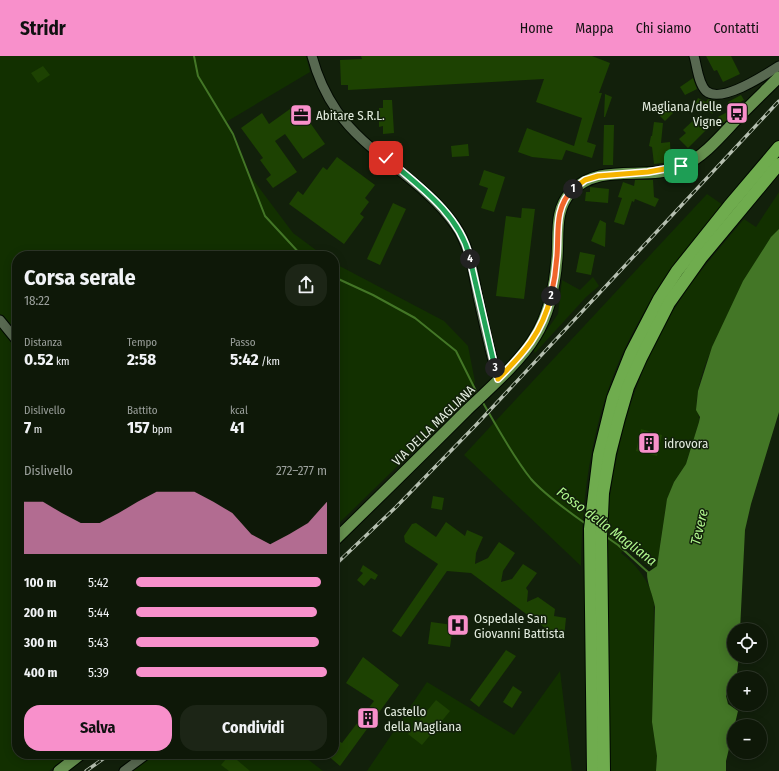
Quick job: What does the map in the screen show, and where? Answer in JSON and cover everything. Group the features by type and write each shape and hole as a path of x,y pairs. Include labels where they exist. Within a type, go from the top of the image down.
{"highway":[{"path":"604,771 601,592 603,493 622,390 631,353 652,312 677,271 779,147"},
{"path":"593,771 590,554 592,506 599,455 622,390 669,303 701,258 779,164"}],"main road":[{"name":"VIA DELLA MAGLIANA","path":"339,536 490,388 527,349 535,338 547,312 556,271 560,211 563,202 570,192 585,180 593,177 668,170 693,160 708,149 779,77"},
{"path":"59,771 75,759"}],"street":[{"path":"312,56 324,88 338,111 367,143 430,196 455,226 470,255 492,360 498,379"},
{"path":"694,56 703,87 709,93 717,95 731,92 779,66"},
{"path":"0,320 12,335"},
{"path":"124,771 140,759"}],"shaded area":[{"path":"0,56 306,56 310,72 226,122 251,177 293,233 317,251 12,251 12,759 65,759 49,771 0,771"},
{"path":"779,192 779,229 766,245 755,263 718,335 707,360 699,386 697,408 699,422 686,464 674,482 666,505 657,566 651,568 644,563 635,554 629,544 621,553 632,562 642,574 646,580 654,601 652,722 657,756 656,771 609,771 607,522 616,463 630,406 651,352 687,289 744,219 756,227"},
{"path":"707,194 723,205 689,247 647,307 624,351 612,380 602,410 588,472 584,503 581,566 464,455"},
{"path":"339,266 444,321 468,346 475,382 460,405 339,523"},
{"path":"593,277 599,286 586,297 535,353 533,350 558,314 562,280 580,290"},
{"path":"560,671 572,771 367,771 427,682 514,735"},
{"path":"147,759 307,759 323,771 130,771"}],"water":[{"name":"Tevere","path":"779,229 779,412 751,504 745,530 740,623 727,623 727,663 738,663 737,671 727,671 727,711 738,711 736,719 727,719 726,771 656,771 657,756 652,722 655,607 647,573 657,566 667,499 674,482 686,464 699,422 700,417 696,410 698,391 712,347 743,281 771,237"}],"building":[{"path":"361,56 592,56 610,63 599,93 602,93 587,142 596,145 592,158 566,150 562,160 532,157 518,152 527,128 574,146 582,118 536,102 544,79 348,90 348,85 341,85 340,60 362,59"},
{"path":"706,56 731,56 740,74 723,82 717,70 714,71"},
{"path":"43,66 50,75 38,83 31,73"},
{"path":"693,78 697,89 685,95 680,87"},
{"path":"605,94 612,97 604,117"},
{"path":"741,95 744,100 737,104 739,107 733,111 728,102"},
{"path":"698,98 706,102 708,99 716,101 711,110 713,114 695,104"},
{"path":"383,100 392,100 394,133 383,134 383,126 379,127 379,108 383,108"},
{"path":"663,103 673,113 665,121 660,116 662,114 657,109"},
{"path":"297,104 325,144 303,159 285,134 275,141 297,172 273,188 266,179 271,175 260,160 263,158 241,128 262,113 269,124"},
{"path":"731,110 733,113 724,123 718,117"},
{"path":"698,116 704,122 702,126 715,119 716,120 688,148 679,139 686,133 683,130"},
{"path":"654,122 663,123 661,143 670,142 671,162 654,164 652,147 649,146"},
{"path":"604,125 614,125 613,165 603,165"},
{"path":"468,144 469,156 452,157 451,146"},
{"path":"337,157 375,185 365,198 369,202 360,214 364,217 344,244 289,204 298,191 303,195 323,167 327,170"},
{"path":"484,170 505,177 494,212 481,208 488,188 479,185"},
{"path":"635,180 653,180 654,197 659,199 655,207 635,199 634,202 632,201 624,225 614,222 622,198 618,197 623,182 634,186"},
{"path":"590,187 609,189 608,203 585,201 586,192 590,192"},
{"path":"393,203 406,209 380,265 367,259"},
{"path":"522,208 535,209 524,299 496,296 506,216 521,218"},
{"path":"600,220 606,223 605,247 591,241"},
{"path":"580,252 595,255 591,275 576,272"},
{"name":"idrovora","path":"641,429 662,435 657,456 636,451"},
{"path":"433,496 444,498 442,510 431,508"},
{"path":"446,522 465,536 467,530 483,537 476,553 475,564 488,558 499,542 515,553 503,571 501,582 512,579 523,564 537,573 526,588 528,591 527,602 538,597 555,609 554,616 566,618 564,638 556,637 471,573 447,571 401,637 392,631 438,564 405,542 404,536 412,524 416,523 436,537"},
{"path":"363,565 378,575 375,580 371,578 364,586 357,580 363,573 360,571"},
{"path":"431,622 453,625 450,647 428,644"},
{"path":"506,650 516,656 479,707 470,700"},
{"path":"363,657 399,685 340,766 332,759 339,759 339,741 342,743 374,701 346,683"},
{"path":"513,686 522,692 512,708 503,702"},
{"path":"436,700 450,711 422,745 408,734"},
{"path":"226,759 236,759 250,771 229,771 221,765"}],"waterway":[{"name":"Fosso della Magliana","path":"194,56 198,76 233,134 265,216 297,251"},
{"name":"Fosso della Magliana","path":"339,279 373,295 415,318 456,351 478,395"},
{"name":"Fosso della Magliana","path":"482,401 511,451 531,479 550,497 586,524"},
{"name":"Fosso della Magliana","path":"605,536 618,545 649,573"}],"railway":[{"path":"339,561 396,507 476,425 779,101"},
{"path":"86,771 103,759"}],"place":[{"name":"Magliana/delle Vigne","path":"737,113"},
{"name":"Abitare S.R.L.","path":"301,115"},
{"name":"idrovora","path":"649,443"},
{"name":"Ospedale San Giovanni Battista","path":"458,625"},
{"name":"Castello della Magliana","path":"368,718"}],"route":[{"path":"386,158 430,196 444,211 463,240 470,255 492,360 498,379 527,349 535,338 544,320 554,286 557,256 558,217 561,206 570,192 589,178 668,170 681,166"}]}
